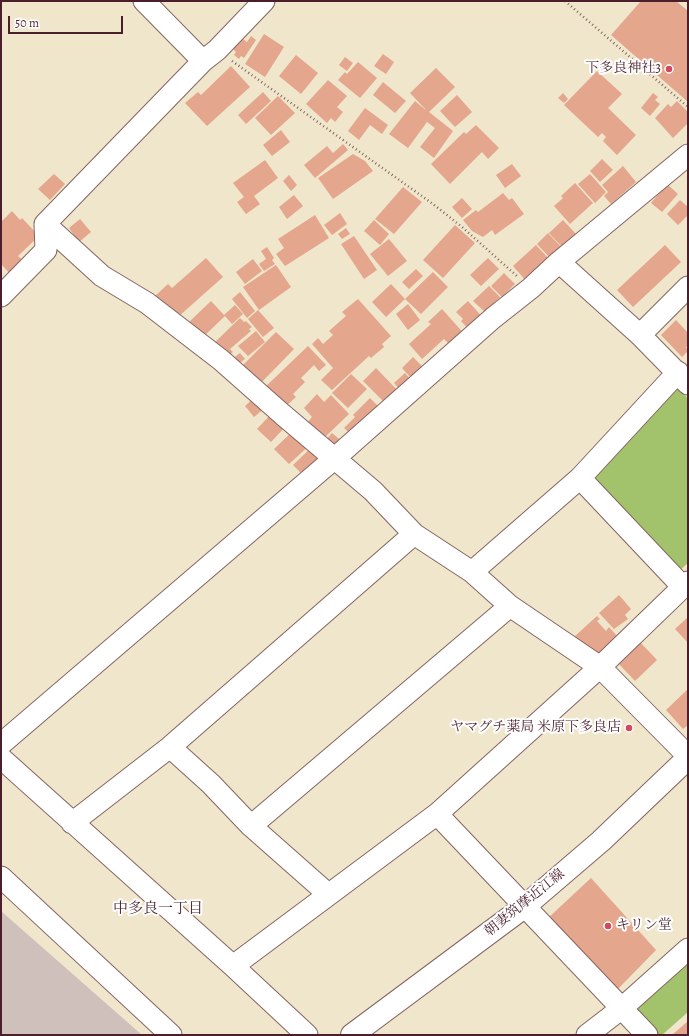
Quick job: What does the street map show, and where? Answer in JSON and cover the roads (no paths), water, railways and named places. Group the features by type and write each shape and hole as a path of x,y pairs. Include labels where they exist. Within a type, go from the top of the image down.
{"main road":[{"name":"朝妻筑摩近江線","path":"352,1035 524,907 601,841 688,757"}],"street":[{"path":"144,1 210,55"},
{"path":"1,296 46,250 45,224 264,1"},
{"path":"1,744 335,458 493,318 531,288 559,262 688,155"},
{"path":"45,224 102,276 147,303 221,360 373,491 414,534 472,572 510,606 600,667 688,757"},
{"path":"472,572 580,478 683,378 640,335 559,262"},
{"path":"640,335 688,287"},
{"path":"233,966 437,814 600,667 685,584 580,478"},
{"path":"72,823 170,748 414,534"},
{"path":"251,826 510,606"},
{"path":"170,748 211,784 251,826 328,894"},
{"path":"1,758 233,966 307,1035"},
{"path":"437,814 647,1035"},
{"path":"1,877 171,1035"},
{"path":"587,1035 622,1008 688,949"}],"place":[{"name":"下多良神社3","path":"669,69"},
{"name":"ヤマグチ薬局 米原下多良店","path":"629,728"},
{"name":"キリン堂","path":"608,926"}],"district":[{"name":"中多良一丁目","path":"158,909"}]}
